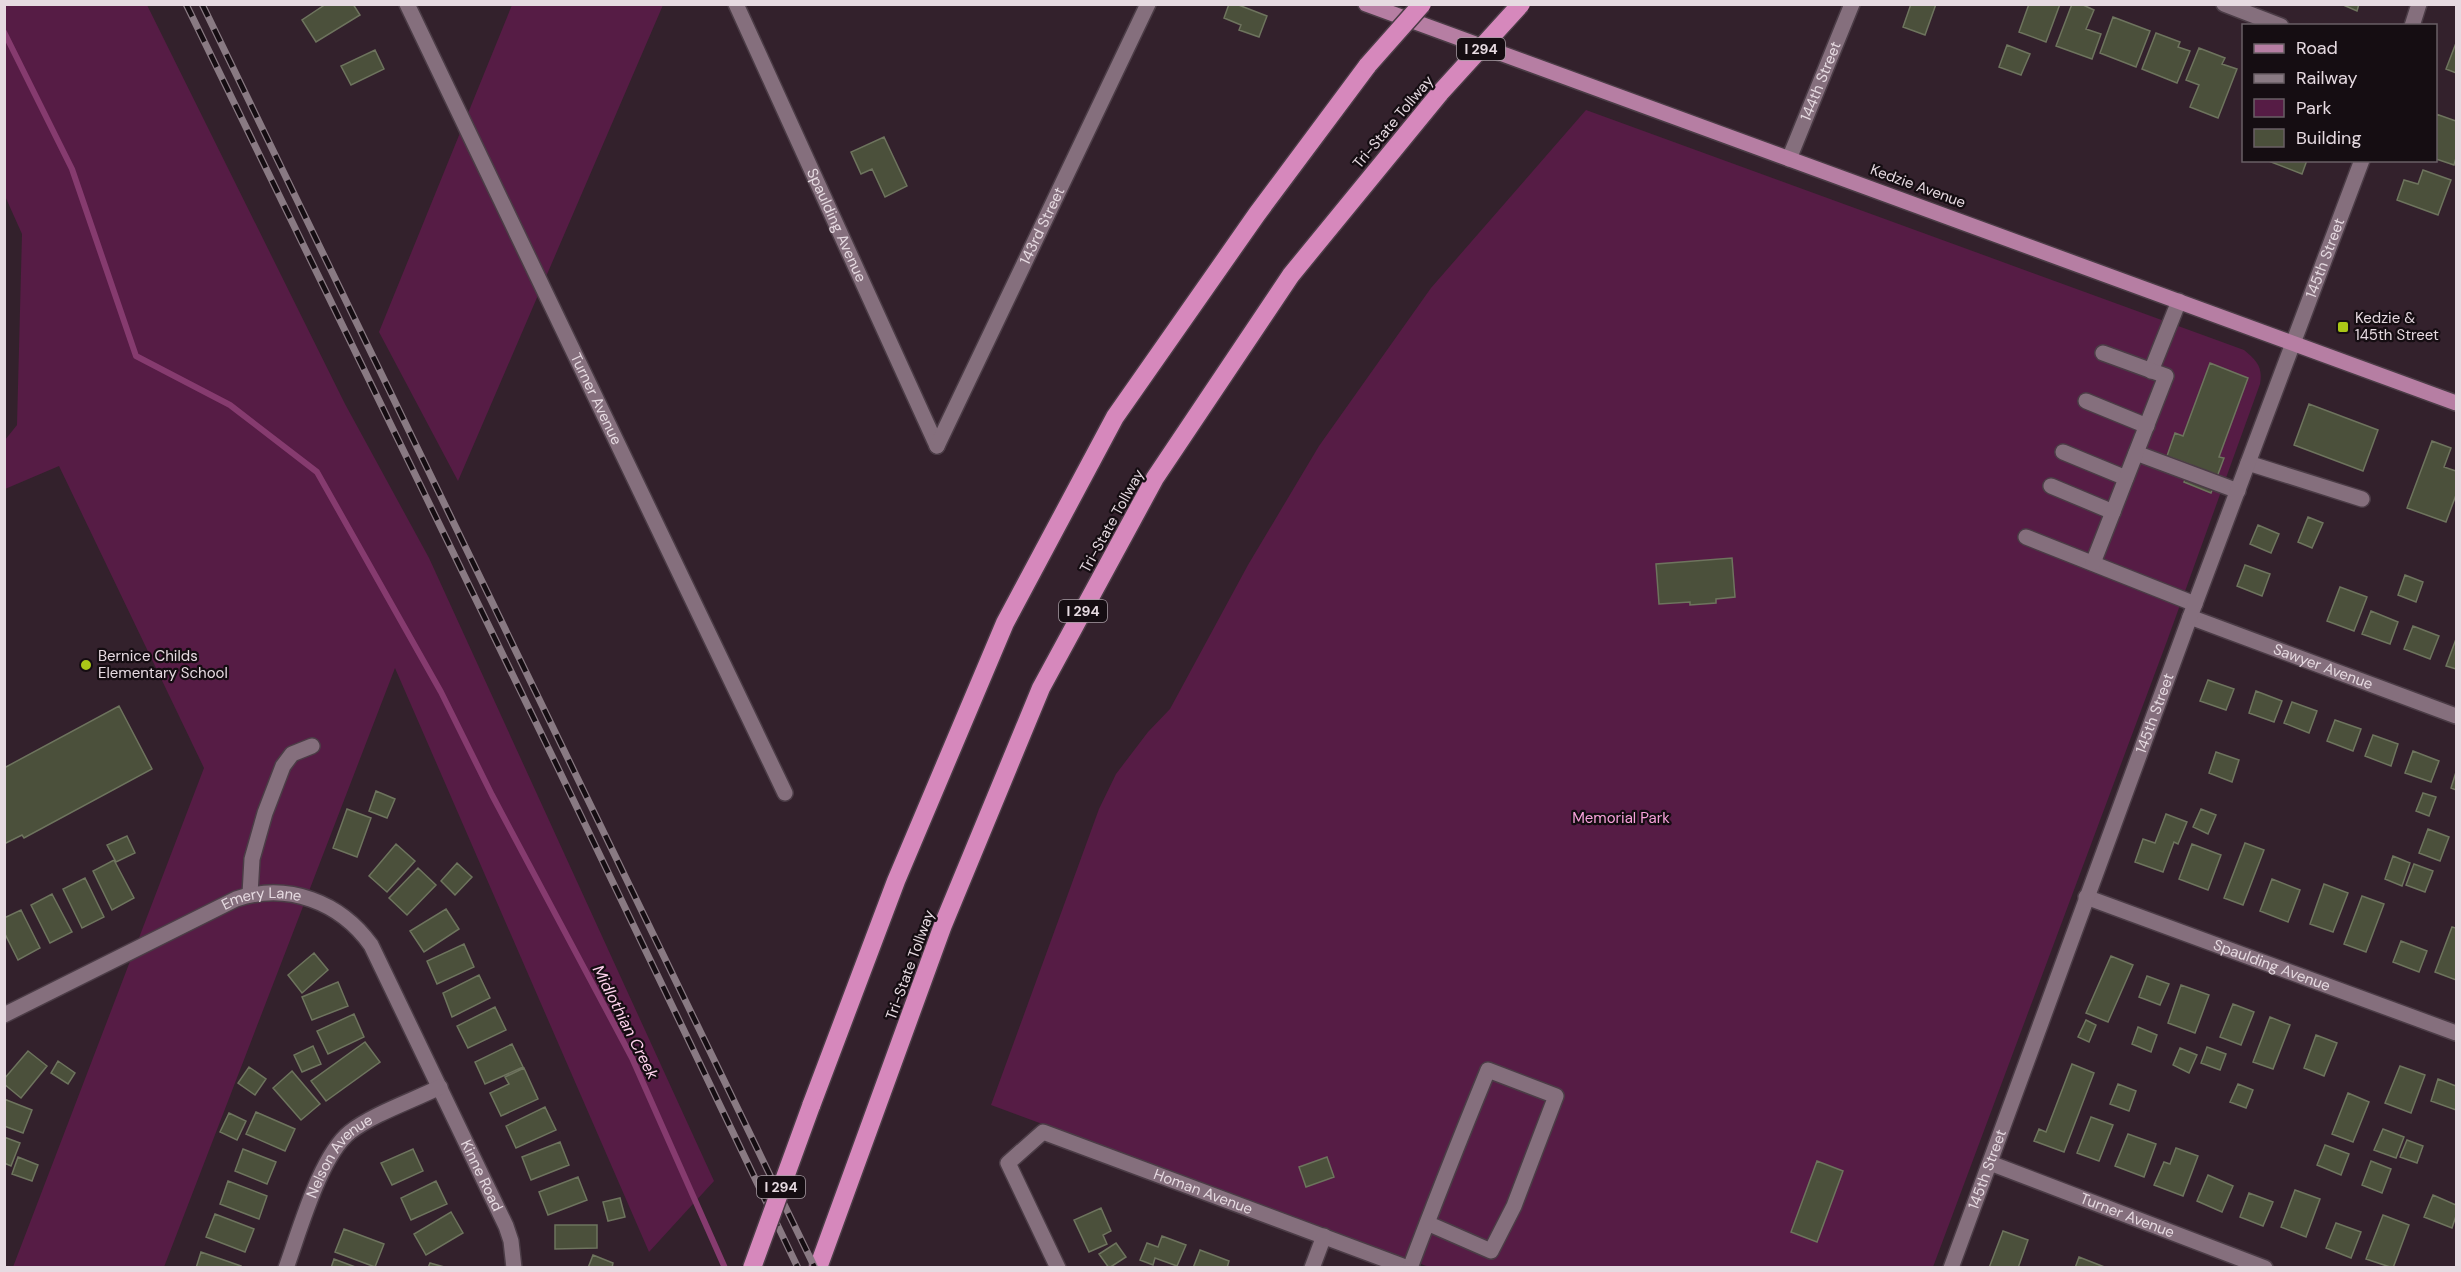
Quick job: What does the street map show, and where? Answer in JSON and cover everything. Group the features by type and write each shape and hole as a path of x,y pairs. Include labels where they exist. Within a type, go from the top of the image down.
{"highway":[{"name":"I 294","path":"752,1268 896,881 1010,613 1116,417 1257,214 1368,65 1422,4"},
{"name":"Tri-State Tollway","path":"818,1268 943,925 1041,688 1155,478 1284,285 1440,93 1521,4"}],"main road":[{"name":"Kedzie Avenue","path":"1366,4 2457,403"}],"street":[{"name":"Turner Avenue","path":"407,4 785,793"},
{"name":"Spaulding Avenue","path":"736,4 937,446"},
{"name":"143rd Street","path":"937,446 1148,4"},
{"name":"144th Street","path":"1789,159 1852,4"},
{"path":"2224,4 2276,24"},
{"path":"2413,24 2419,4"},
{"name":"145th Street","path":"1951,1268 2192,610 2361,162"},
{"path":"2151,371 2179,301"},
{"path":"2093,563 2166,376 2103,353"},
{"path":"2086,401 2147,426"},
{"path":"2063,452 2126,478"},
{"path":"2136,453 2238,491"},
{"path":"2248,463 2362,499"},
{"path":"2051,486 2113,512"},
{"name":"Sawyer Avenue","path":"2026,537 2093,563 2192,610 2457,716"},
{"path":"250,894 252,860 265,813 283,766 292,754 312,746"},
{"name":"Emery Lane","path":"4,1015 226,903 250,894 279,892 302,897 343,915 359,929 371,945 440,1087"},
{"name":"Spaulding Avenue","path":"2086,897 2457,1033"},
{"path":"1409,1268 1488,1070 1556,1096 1514,1206 1491,1251 1427,1223"},
{"name":"Nelson Avenue","path":"286,1268 320,1177 339,1143 351,1131 440,1087"},
{"name":"Kinne Road","path":"440,1087 506,1226 511,1241 514,1268"},
{"name":"Homan Avenue","path":"1058,1268 1008,1163 1043,1132 1409,1268"},
{"name":"Turner Avenue","path":"1990,1163 2265,1268"},
{"path":"1312,1268 1324,1236"}],"green space":[{"path":"5,5 147,5 345,404 429,558 714,1181 649,1252 395,668 164,1267 13,1267 204,768 59,466 5,489 5,440 17,425 22,234 5,196"},
{"path":"512,5 663,5 458,481 379,332"},
{"name":"Memorial Park","path":"1586,110 2244,350 2256,361 2260,369 2260,384 2167,641 1933,1267 1429,1267 991,1105 1099,809 1116,774 1148,732 1170,709 1248,565 1319,446 1431,288"}],"building":[{"path":"326,4 353,4 360,15 316,42 302,20"},
{"path":"1229,4 1236,4 1267,16 1259,37 1239,30 1241,25 1224,18"},
{"path":"1911,4 1936,4 1925,35 1903,27"},
{"path":"2029,4 2060,4 2046,42 2019,32"},
{"path":"2072,4 2081,4 2094,10 2086,29 2101,34 2092,59 2056,46"},
{"path":"2341,4 2359,4 2357,11"},
{"path":"2113,17 2150,31 2136,67 2100,53"},
{"path":"2156,33 2180,42 2178,47 2190,51 2177,83 2142,69"},
{"path":"2456,43 2456,73 2446,69"},
{"path":"2007,45 2030,54 2021,75 1999,67"},
{"path":"2199,48 2225,58 2222,64 2237,69 2218,118 2190,107 2199,85 2186,80"},
{"path":"375,50 384,69 351,85 341,66"},
{"path":"2437,114 2456,121 2454,165 2437,159"},
{"path":"884,137 907,186 885,197 872,169 861,174 851,152"},
{"path":"2271,162 2306,162 2302,174"},
{"path":"2423,170 2451,180 2438,215 2397,200 2404,180 2418,184"},
{"path":"2210,363 2248,378 2219,457 2224,458 2211,493 2184,482 2191,465 2167,456 2175,433 2183,436"},
{"path":"2309,404 2378,430 2363,471 2294,445"},
{"path":"2432,441 2451,448 2444,467 2456,471 2456,495 2446,522 2407,508"},
{"path":"2308,517 2323,523 2312,548 2298,542"},
{"path":"2258,525 2279,534 2271,553 2250,544"},
{"path":"1732,558 1735,597 1716,599 1716,603 1659,604 1656,564"},
{"path":"2245,565 2270,574 2262,596 2237,586"},
{"path":"2405,575 2423,582 2416,602 2398,595"},
{"path":"2340,587 2367,597 2354,631 2327,621"},
{"path":"2371,611 2398,622 2390,644 2362,634"},
{"path":"2413,626 2439,636 2430,659 2404,649"},
{"path":"2456,639 2456,669 2446,666"},
{"path":"2208,680 2234,689 2226,710 2200,701"},
{"path":"2256,691 2282,701 2274,722 2249,713"},
{"path":"2292,702 2317,711 2309,733 2284,723"},
{"path":"119,706 152,769 24,838 22,835 4,844 4,768"},
{"path":"2335,720 2361,729 2353,751 2327,741"},
{"path":"2373,735 2398,744 2391,766 2365,756"},
{"path":"2413,751 2439,761 2431,782 2405,773"},
{"path":"2216,752 2239,760 2232,782 2209,773"},
{"path":"2456,772 2456,790 2451,788"},
{"path":"376,791 395,799 387,818 369,811"},
{"path":"2423,793 2436,797 2429,816 2416,811"},
{"path":"347,809 371,818 357,857 333,848"},
{"path":"2201,809 2216,815 2208,834 2193,827"},
{"path":"2166,814 2187,822 2178,844 2174,842 2163,872 2135,862 2143,839 2155,843"},
{"path":"2428,829 2449,837 2440,861 2419,853"},
{"path":"127,836 135,853 116,862 107,845"},
{"path":"2245,843 2264,850 2243,905 2224,898"},
{"path":"396,844 415,861 387,892 369,876"},
{"path":"2192,844 2221,855 2208,890 2179,879"},
{"path":"2393,856 2410,863 2402,886 2385,879"},
{"path":"114,860 134,898 112,910 93,871"},
{"path":"457,863 472,877 455,895 441,881"},
{"path":"2414,864 2433,871 2425,892 2406,885"},
{"path":"418,868 436,885 407,915 389,898"},
{"path":"85,878 104,917 82,928 63,889"},
{"path":"2272,879 2300,890 2288,922 2260,911"},
{"path":"2324,884 2348,893 2333,932 2310,924"},
{"path":"52,894 72,932 50,943 31,905"},
{"path":"2362,896 2384,904 2366,952 2344,944"},
{"path":"446,909 459,929 424,952 410,931"},
{"path":"21,910 40,948 18,960 4,932 4,918"},
{"path":"2452,927 2456,928 2456,980 2435,972"},
{"path":"2401,941 2427,951 2419,972 2393,962"},
{"path":"464,944 474,967 437,984 427,961"},
{"path":"314,953 328,970 302,993 288,975"},
{"path":"2111,956 2133,965 2108,1022 2086,1013"},
{"path":"479,975 490,998 452,1017 443,993"},
{"path":"2147,976 2169,984 2160,1005 2139,997"},
{"path":"338,982 348,1006 312,1020 302,997"},
{"path":"2181,985 2209,995 2195,1033 2168,1023"},
{"path":"2233,1004 2254,1012 2241,1045 2220,1037"},
{"path":"495,1007 506,1030 468,1048 457,1026"},
{"path":"354,1014 364,1037 328,1054 317,1031"},
{"path":"2270,1017 2290,1025 2273,1069 2253,1062"},
{"path":"2086,1020 2096,1025 2089,1042 2078,1037"},
{"path":"2138,1027 2157,1035 2151,1052 2132,1044"},
{"path":"2316,1035 2337,1043 2324,1076 2304,1068"},
{"path":"365,1042 380,1062 326,1101 311,1081"},
{"path":"512,1044 523,1067 485,1084 475,1062"},
{"path":"313,1046 321,1064 302,1072 294,1055"},
{"path":"2207,1047 2226,1054 2220,1070 2201,1063"},
{"path":"2180,1048 2197,1055 2189,1073 2173,1065"},
{"path":"28,1051 47,1066 21,1098 4,1084 4,1079"},
{"path":"58,1061 75,1073 68,1084 51,1073"},
{"path":"2072,1064 2094,1073 2064,1152 2034,1141 2039,1129 2046,1132"},
{"path":"2400,1066 2425,1075 2411,1113 2385,1103"},
{"path":"249,1067 266,1079 255,1095 238,1083"},
{"path":"524,1068 538,1099 501,1116 490,1093 509,1084 505,1077"},
{"path":"292,1071 320,1104 301,1120 273,1088"},
{"path":"2438,1079 2456,1086 2456,1110 2431,1101"},
{"path":"2118,1084 2136,1091 2129,1111 2110,1104"},
{"path":"2238,1084 2253,1090 2246,1108 2230,1102"},
{"path":"2348,1093 2369,1102 2353,1142 2332,1134"},
{"path":"4,1099 32,1110 23,1133 4,1126"},
{"path":"545,1107 556,1130 516,1148 506,1126"},
{"path":"256,1112 295,1129 285,1151 246,1134"},
{"path":"229,1113 246,1121 237,1140 220,1132"},
{"path":"2091,1117 2113,1125 2099,1161 2077,1153"},
{"path":"2383,1129 2404,1137 2396,1158 2374,1150"},
{"path":"2128,1134 2156,1144 2144,1177 2115,1166"},
{"path":"4,1137 20,1143 11,1166 4,1163"},
{"path":"2407,1140 2423,1146 2417,1163 2400,1157"},
{"path":"560,1142 569,1165 531,1180 522,1157"},
{"path":"2325,1145 2349,1154 2341,1175 2317,1165"},
{"path":"2176,1148 2198,1156 2183,1196 2154,1185 2164,1162 2170,1164"},
{"path":"243,1149 276,1162 267,1184 235,1171"},
{"path":"413,1149 423,1171 392,1185 381,1163"},
{"path":"18,1157 38,1165 32,1181 12,1174"},
{"path":"1327,1157 1334,1177 1306,1187 1299,1167"},
{"path":"1817,1161 1843,1171 1817,1242 1791,1232"},
{"path":"2371,1161 2391,1169 2382,1193 2362,1185"},
{"path":"2208,1175 2233,1186 2222,1212 2197,1201"},
{"path":"578,1177 587,1200 548,1215 539,1192"},
{"path":"228,1181 267,1196 259,1219 220,1204"},
{"path":"436,1181 447,1204 411,1220 401,1198"},
{"path":"2295,1190 2320,1199 2306,1237 2281,1227"},
{"path":"2249,1193 2273,1202 2263,1226 2240,1217"},
{"path":"2433,1195 2456,1205 2456,1216 2452,1228 2424,1217"},
{"path":"620,1198 625,1217 608,1221 603,1202"},
{"path":"1101,1208 1111,1231 1103,1235 1107,1244 1089,1252 1074,1220"},
{"path":"451,1212 463,1233 426,1255 414,1234"},
{"path":"215,1214 254,1229 245,1252 206,1237"},
{"path":"2383,1215 2409,1225 2393,1268 2366,1259"},
{"path":"2336,1223 2361,1232 2351,1258 2326,1248"},
{"path":"555,1225 597,1225 597,1248 555,1249"},
{"path":"344,1229 384,1244 375,1267 335,1252"},
{"path":"2003,1231 2028,1240 2018,1268 1989,1268"},
{"path":"1162,1236 1186,1245 1177,1266 1155,1258 1153,1265 1140,1260 1147,1243 1158,1247"},
{"path":"1116,1243 1126,1257 1109,1268 1099,1254"},
{"path":"1200,1250 1229,1261 1227,1268 1193,1268"},
{"path":"201,1252 241,1266 240,1268 196,1268"},
{"path":"593,1255 613,1263 612,1268 588,1268"},
{"path":"2079,1257 2107,1268 2075,1268"},
{"path":"334,1259 358,1268 331,1268"},
{"path":"430,1263 448,1268 428,1268"}],"waterway":[{"name":"Midlothian Creek","path":"4,32 72,169 136,356 230,405 317,472 441,692 492,795 632,1058 725,1268"}],"railway":[{"path":"186,4 557,766 798,1268"},
{"path":"202,4 815,1268"}],"place":[{"name":"Kedzie & 145th Street","path":"2343,327"},
{"name":"Bernice Childs Elementary School","path":"86,665"}]}
